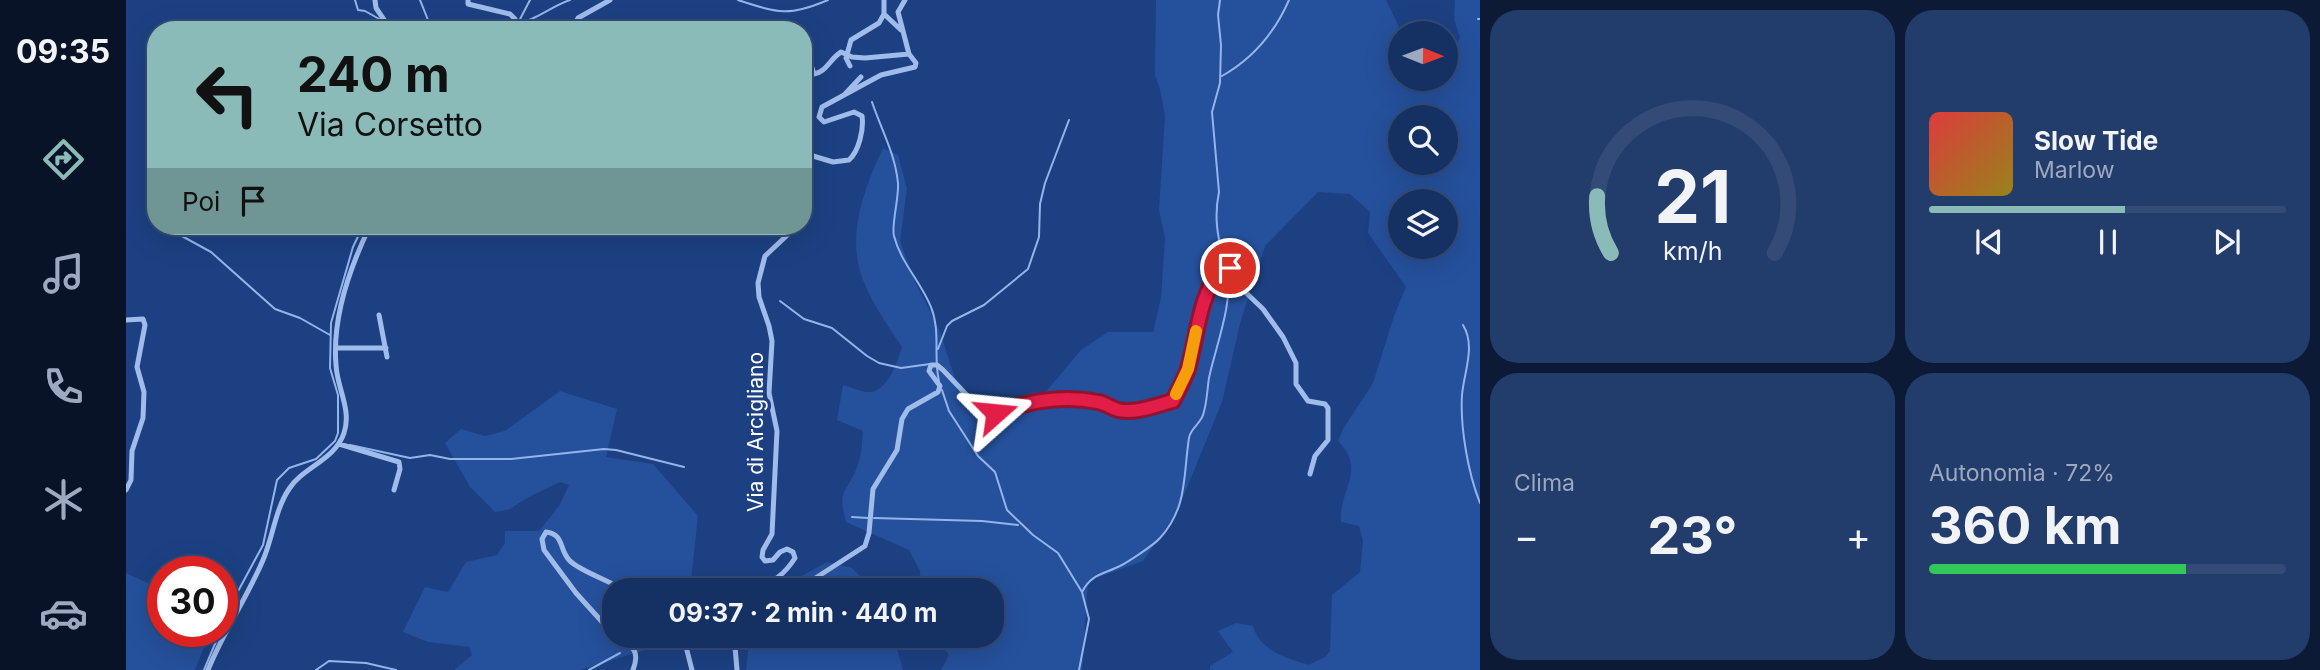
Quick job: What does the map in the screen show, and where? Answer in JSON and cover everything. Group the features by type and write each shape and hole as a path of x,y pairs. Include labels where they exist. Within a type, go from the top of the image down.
{"street":[{"path":"375,0 376,8 385,21"},
{"path":"468,0 468,4 510,14 515,19 514,21"},
{"path":"576,21 610,0"},
{"path":"850,66 846,58 851,40 880,23 884,14 884,0"},
{"path":"812,155 837,162 849,160 855,154 863,125 861,114 854,112 827,122 821,121 819,117 824,105 881,75 914,68 916,63 909,54 898,12 905,0"},
{"path":"884,14 904,35"},
{"path":"812,68 814,74 822,72 832,58 841,52 852,57 865,58 909,54"},
{"path":"840,98 861,78"},
{"path":"208,670 263,559 288,490 339,444 347,420 336,367 336,348 345,291 367,235"},
{"name":"Via di Arcigliano","path":"778,578 795,558 793,552 788,549 779,552 773,560 765,561 762,557 772,534 777,431 769,393 773,362 771,334 758,289 765,256 787,235"},
{"path":"816,578 865,546 873,489 897,450 902,419 908,409 938,392 940,386 929,371 935,365 981,410 990,413 1022,403 1061,400 1102,402 1119,410 1133,410 1173,401 1188,369 1202,306 1213,279 1225,268 1230,268 1241,288 1263,309 1283,337 1296,363 1296,384 1308,401 1325,404 1328,408 1328,440 1315,456 1310,474"},
{"path":"379,315 387,357"},
{"path":"126,320 139,317 145,325 136,367 144,392 143,418 132,451 131,480 126,490"},
{"path":"336,348 386,348"},
{"path":"339,444 399,462 400,469 394,490"},
{"path":"602,579 570,562 560,538 554,533 546,532 542,538 544,550 602,624"},
{"path":"633,648 637,658 633,670"},
{"path":"686,648 692,670"},
{"path":"735,648 737,670"}],"shaded area":[{"path":"1156,0 1386,0 1396,21 1388,21 1388,91 1458,91 1460,38 1458,21 1454,19 1455,0 1480,0 1480,670 1210,670 1210,666 1233,652 1218,631 1236,623 1253,626 1268,648 1283,656 1309,665 1325,657 1330,651 1332,595 1360,572 1363,541 1359,526 1341,522 1341,510 1351,471 1350,461 1338,441 1373,383 1406,287 1368,233 1370,212 1350,194 1318,192 1265,246 1241,320 1222,402 1177,512 1143,561 1088,581 1082,670 941,670 949,655 944,648 1004,648 1004,578 920,578 920,571 909,550 846,522 843,495 859,460 863,431 837,420 843,385 864,392 877,390 891,374 902,347 870,295 860,270 857,252 856,234 863,199 883,148 898,155 907,188 900,241 915,282 939,329 958,387 971,410 982,416 998,421 1017,418 1039,400 1081,350 1108,332 1153,332 1161,298 1165,238 1159,210 1165,116 1155,75"},
{"path":"560,391 617,409 606,457 653,464 698,516 691,578 602,578 602,648 651,648 580,670 454,670 472,655 469,647 428,642 403,632 425,587 448,592 466,562 497,555 505,543 505,531 539,531 559,506 569,485 560,482 510,509 495,512 470,487 445,443 461,429 485,436 505,431"},
{"path":"827,562 852,568 862,578 798,578"},
{"path":"126,573 147,583 147,647 204,647 195,670 126,670"},
{"path":"749,648 897,648 903,670 746,670"}],"waterway":[{"path":"355,0 358,10 381,20"},
{"path":"420,0 428,21"},
{"path":"519,21 530,0"},
{"path":"524,21 570,0"},
{"path":"738,0 783,11 803,9 828,0"},
{"path":"1220,0 1220,83 1212,112 1219,192 1217,221 1225,268"},
{"path":"1222,76 1261,44 1277,23 1289,0"},
{"path":"872,102 891,151 898,183 894,236 901,255 927,298 934,316 939,381"},
{"path":"938,349 947,326 952,321 984,305 1028,269 1039,237 1040,204 1045,183 1069,120"},
{"path":"180,235 211,252 275,309 300,318 330,335"},
{"path":"238,591 263,545 277,480 289,468 316,459 335,441 338,433 338,395 330,368 331,323 359,235"},
{"path":"1082,592 1094,578 1124,564 1157,541 1176,515 1183,491 1190,435 1202,418 1226,311 1226,274"},
{"path":"780,301 804,319 832,328 879,363 901,368 930,364"},
{"path":"1463,325 1469,350 1462,395 1462,421 1469,464 1480,503"},
{"path":"942,390 949,411 978,456 995,472 1007,510 1033,535 1058,553 1082,592 1089,619 1079,670"},
{"path":"350,445 410,458 430,455 450,459 511,459 604,449 684,467"},
{"path":"852,517 868,518"},
{"path":"874,518 982,521 1018,525"},
{"path":"204,670 214,647"},
{"path":"589,670 620,653"},
{"path":"316,670 329,661 366,663 396,670"}],"slow traffic":[{"path":"1176,394 1188,369 1196,331"}],"route":[{"path":"996,413 1022,403 1061,400 1102,402 1119,410 1133,410 1173,401 1188,369 1202,306 1213,279 1220,270 1230,268"}]}
